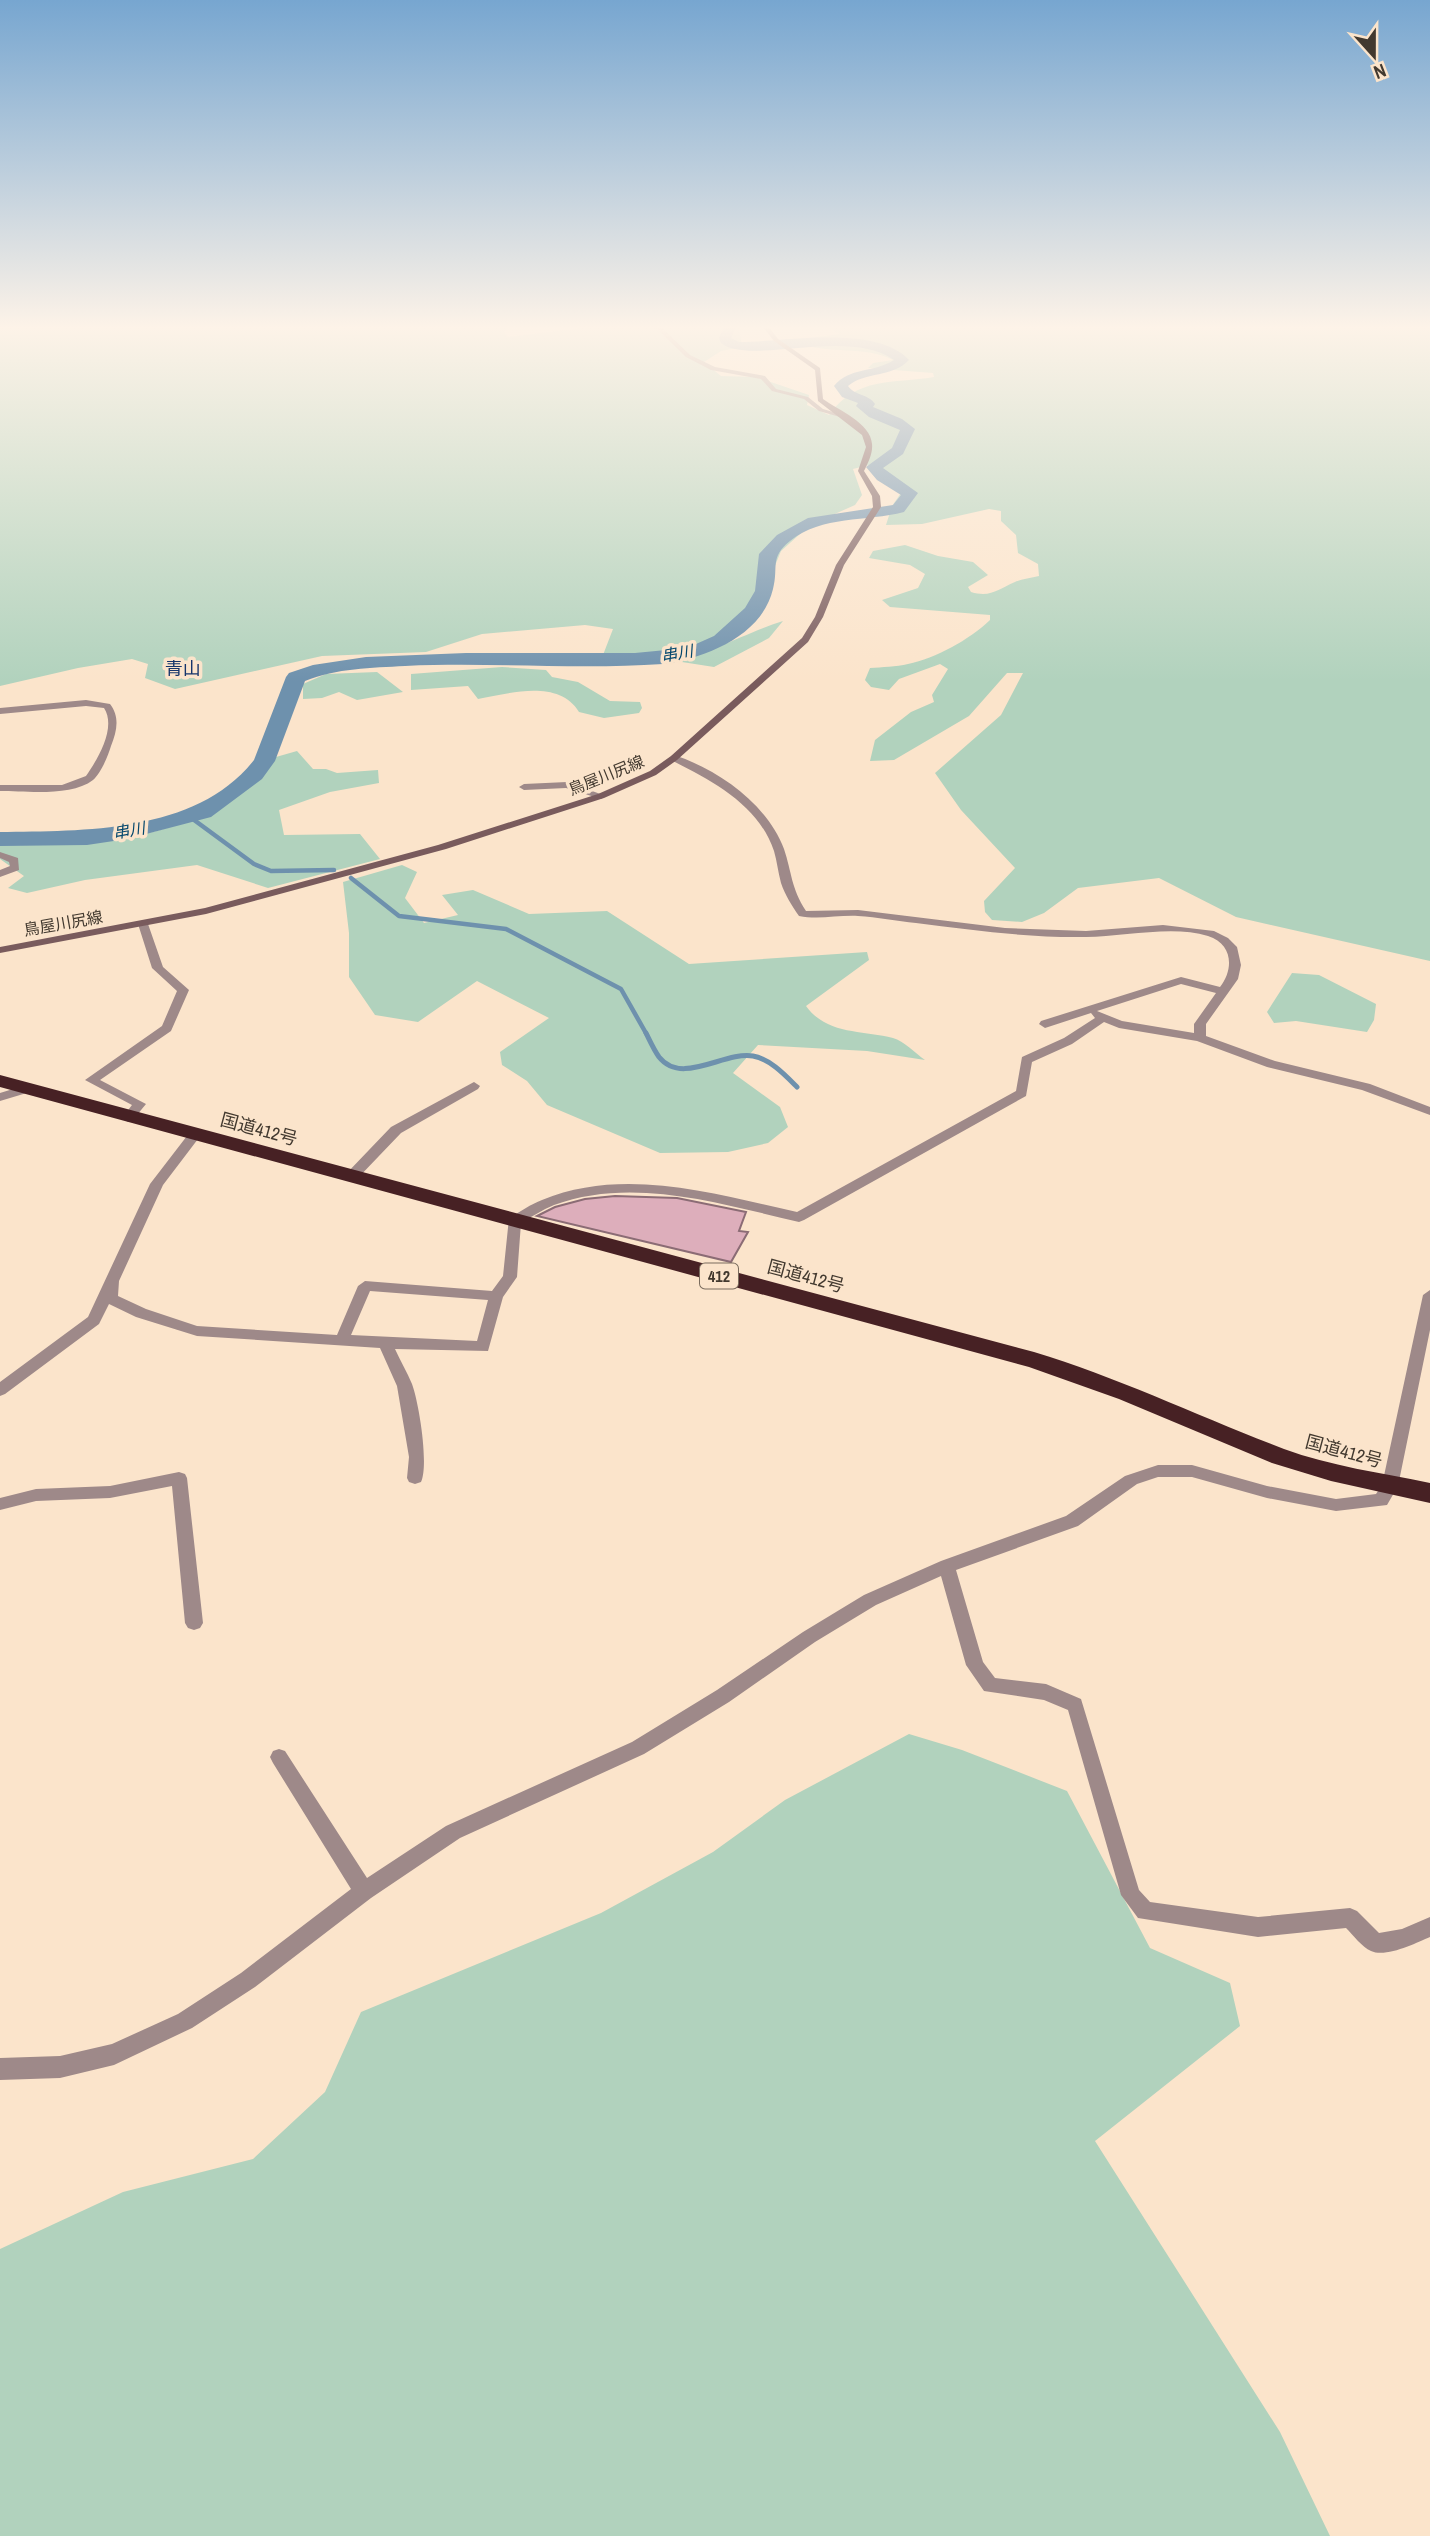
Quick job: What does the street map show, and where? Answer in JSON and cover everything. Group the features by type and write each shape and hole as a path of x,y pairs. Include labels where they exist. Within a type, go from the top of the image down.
{"highway":[{"name":"国道412号","path":"0,1082 1034,1360 1127,1393 1280,1457 1390,1486 1430,1493"}],"main road":[{"name":"鳥屋川尻線","path":"0,950 143,924 300,887 442,847 601,796 653,773 674,758 806,640 819,617 840,565 877,507 876,496 861,471 869,445"}],"street":[{"path":"0,711 99,704 112,709 112,734 96,769 84,781 63,788 0,788"},
{"path":"674,758 729,786 744,798 773,838 789,890 803,914 858,913 1005,931 1086,934 1163,928 1210,933 1224,940 1233,949 1235,965 1232,979 1200,1024 1199,1038"},
{"path":"524,787 567,785 601,796"},
{"path":"0,855 14,860 15,867 0,874"},
{"path":"128,1118 140,1104 91,1080 167,1028 183,990 158,968 143,924"},
{"path":"1045,1024 1181,980 1224,992"},
{"path":"1089,1010 1119,1024 1199,1038 1271,1063 1366,1087 1430,1111"},
{"path":"112,1280 111,1299 197,1331 483,1347 496,1296 510,1277 514,1221 537,1205 595,1189 645,1186 799,1217 1022,1093 1026,1060 1068,1041 1102,1018"},
{"path":"351,1177 396,1130 474,1086"},
{"path":"0,1097 26,1088"},
{"path":"0,1390 94,1320 157,1184 195,1135"},
{"path":"341,1341 365,1286 496,1296"},
{"path":"0,2069 60,2067 114,2053 185,2021 248,1980 364,1891 453,1832 638,1748 870,1600 947,1566 1072,1521 1131,1480 1158,1471 1192,1471 1267,1492 1336,1505 1381,1500 1390,1486 1430,1296"},
{"path":"385,1343 405,1386 417,1457 415,1478"},
{"path":"0,1504 36,1495 110,1492 179,1478 194,1623"},
{"path":"947,1566 975,1665 990,1685 1046,1692 1075,1705 1131,1895 1145,1911 1258,1927 1350,1918 1375,1943 1402,1939 1430,1927"},
{"path":"279,1757 364,1891"}],"green space":[{"path":"0,445 1430,445 1430,961 1236,917 1159,878 1078,888 1044,913 1022,922 992,920 985,912 984,901 1015,868 961,810 935,773 1001,715 1023,673 1007,673 969,716 894,760 870,761 875,740 911,712 934,702 932,695 948,669 940,664 899,679 889,690 871,687 865,680 870,668 903,665 941,653 982,627 990,620 990,615 890,607 882,600 918,588 925,574 910,565 869,558 873,551 905,545 938,556 973,562 988,575 968,587 971,592 978,594 994,592 1018,581 1039,576 1038,564 1018,553 1016,535 1001,521 1001,511 989,509 922,524 886,525 892,506 903,490 873,464 853,469 862,495 855,505 810,525 781,551 772,573 772,584 750,619 751,623 719,642 700,647 661,654 603,655 613,629 585,625 482,634 426,652 322,656 175,689 145,678 148,664 132,659 0,686"},
{"path":"783,621 769,638 714,667 669,660 713,649"},
{"path":"502,667 546,670 552,677 578,682 610,701 640,702 642,708 639,713 604,718 579,712 559,695 547,692 519,692 478,699 468,686 411,690 411,674"},
{"path":"377,672 403,692 357,700 339,692 322,698 303,699 303,684 326,674"},
{"path":"297,751 313,769 326,769 337,773 378,770 379,783 330,792 279,810 284,835 360,834 380,859 268,888 197,865 85,880 27,893 8,888 24,876 0,859 0,839 55,844 153,832 212,815 262,777 269,759"},
{"path":"402,865 417,872 405,898 424,923 458,915 442,895 473,890 529,914 607,911 689,964 867,952 869,960 806,1006 814,1015 835,1027 897,1040 925,1060 867,1051 758,1045 733,1073 780,1107 788,1127 768,1143 728,1152 660,1153 547,1105 527,1081 502,1065 500,1052 549,1018 477,981 418,1022 375,1015 349,977 349,933 343,882"},
{"path":"1292,973 1319,975 1376,1004 1374,1020 1367,1032 1296,1021 1274,1023 1267,1012"},
{"path":"909,1734 962,1750 1067,1791 1150,1948 1230,1983 1240,2026 1095,2141 1280,2432 1330,2536 0,2536 0,2249 123,2192 253,2159 325,2092 361,2012 601,1913 713,1852 785,1800"}],"building":[{"path":"615,1196 677,1198 746,1212 739,1231 748,1232 731,1262 537,1216 555,1207 585,1199"}],"waterway":[{"name":"串川","path":"0,839 87,838 127,832 203,812 254,774 264,761 296,677 331,666 441,659 663,658 704,649 737,627 757,604 764,591 768,554 783,538 813,521 879,513 898,509 905,503 910,493 883,477 874,467 898,451 901,445"},
{"path":"190,817 254,864 271,871 334,870"},
{"path":"351,878 399,916 506,929 621,989 647,1035"},
{"path":"646,1033 659,1057 668,1065 691,1068 729,1058 753,1056 771,1064 797,1087"}],"district":[{"name":"青山","path":"183,668"}]}
